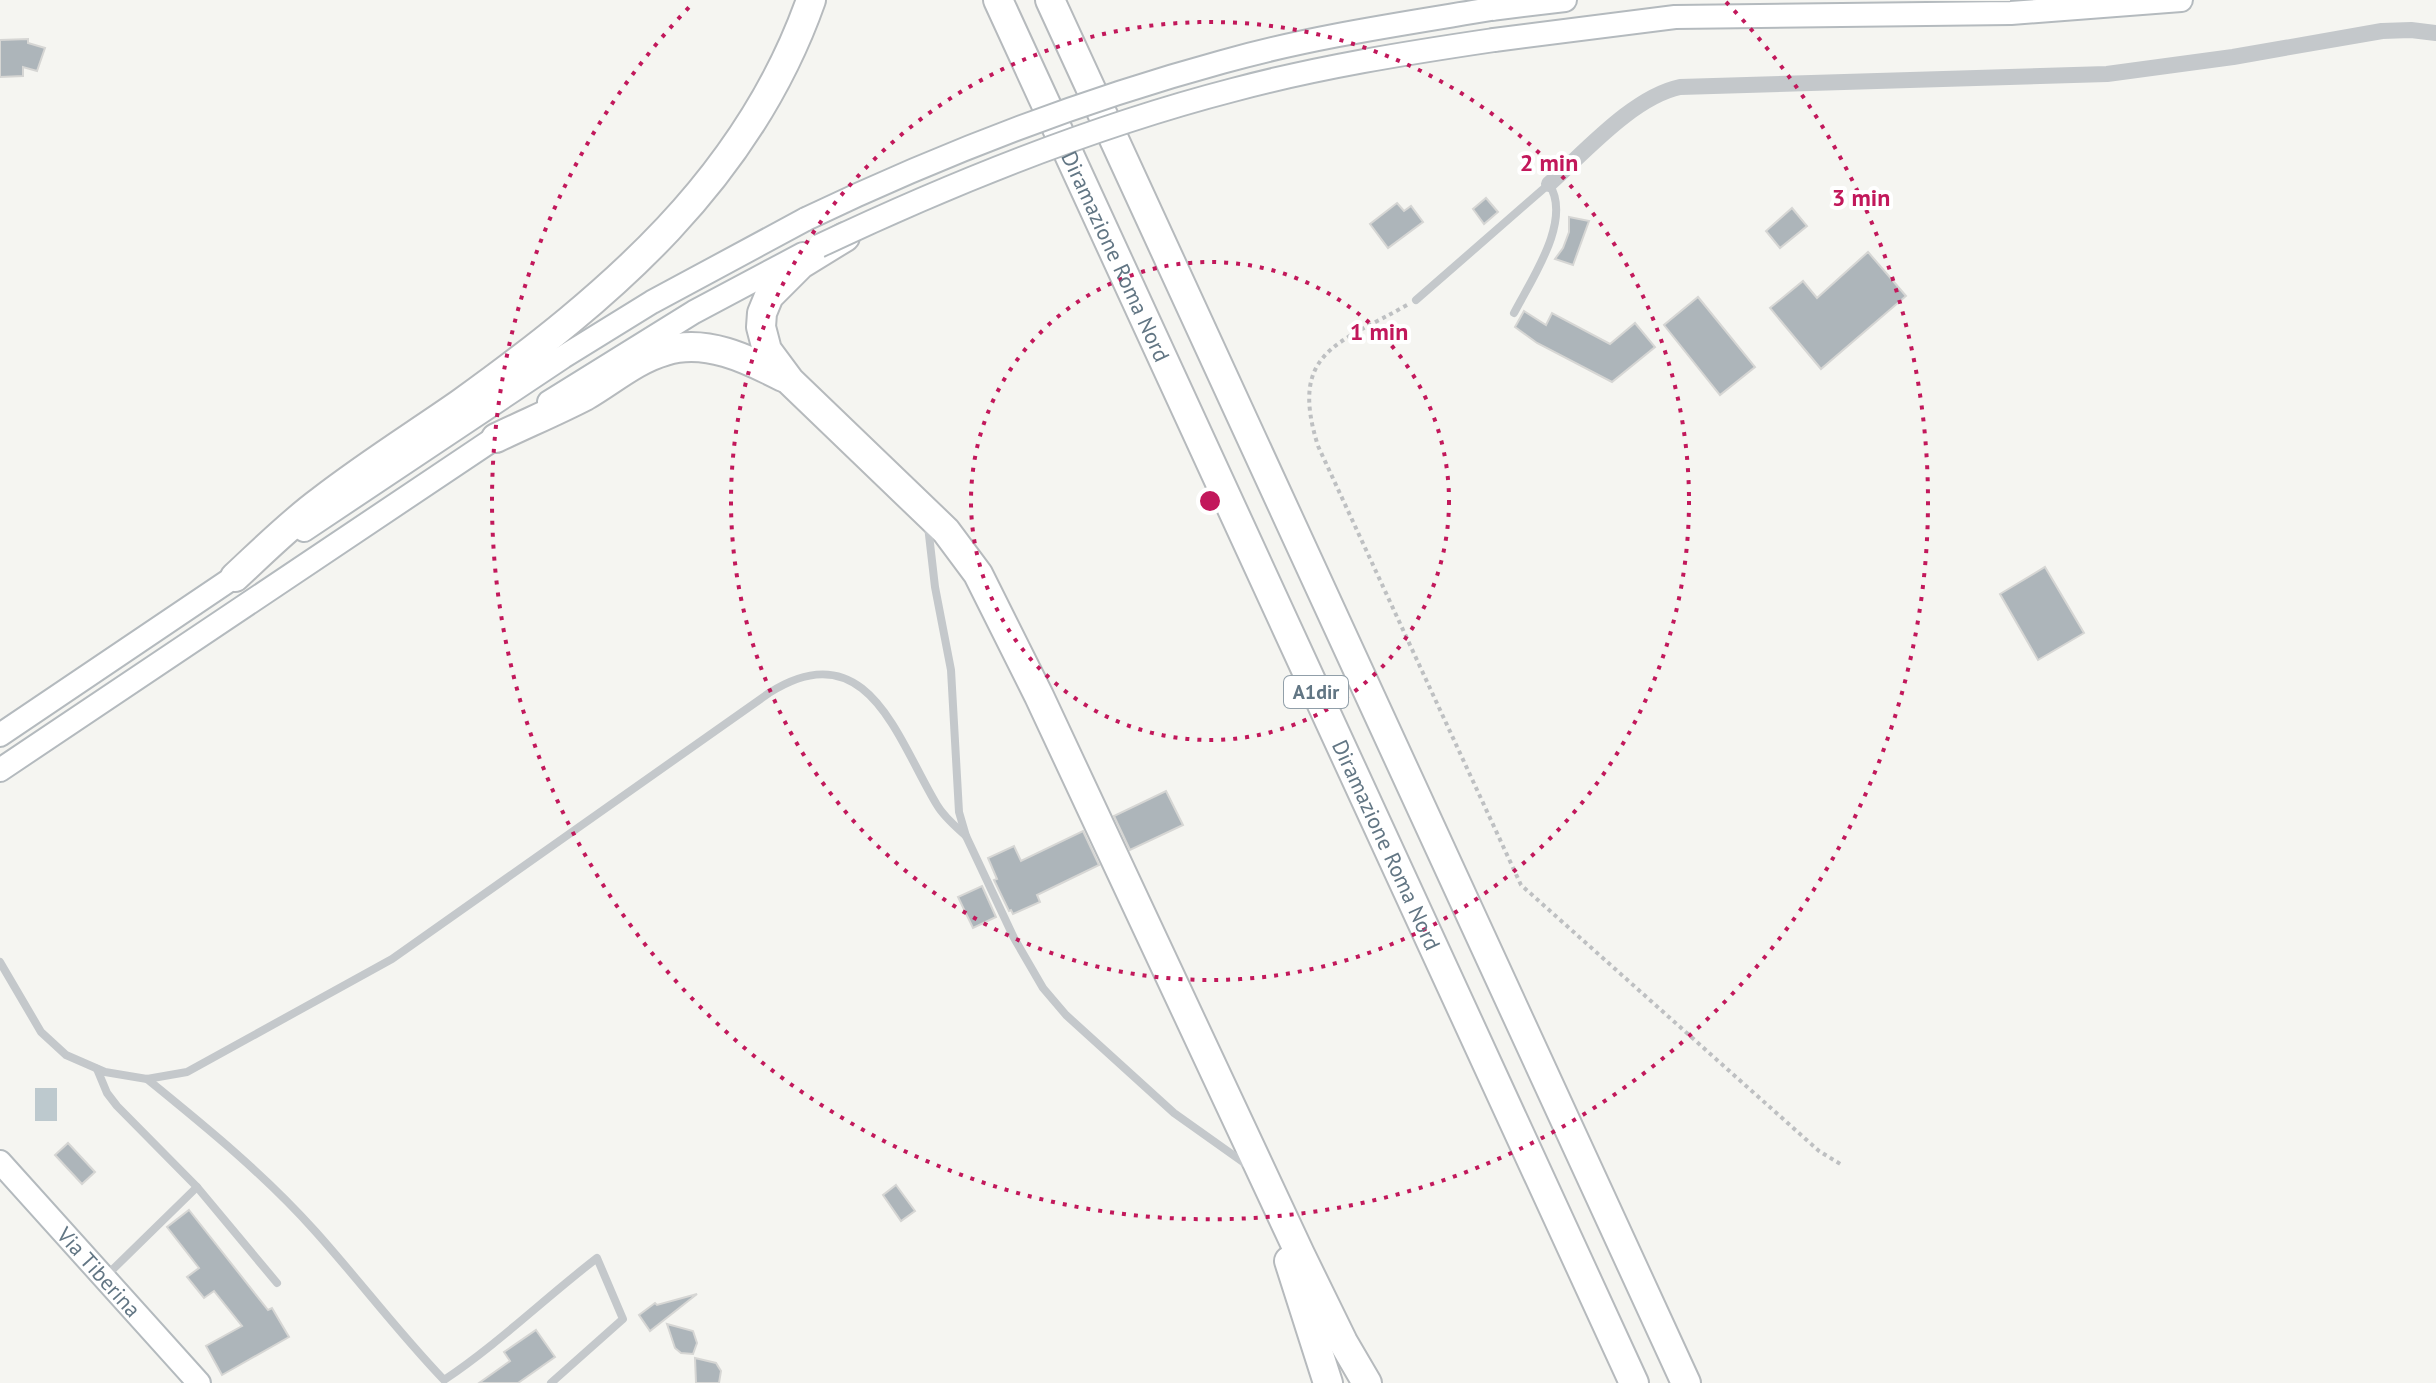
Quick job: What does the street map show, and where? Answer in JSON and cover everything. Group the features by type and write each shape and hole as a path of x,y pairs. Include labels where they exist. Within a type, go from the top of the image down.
{"highway":[{"path":"235,577 320,502 581,313 649,249 711,182 756,118 785,64 811,0"},
{"name":"Diramazione Roma Nord","path":"998,0 1634,1383"},
{"name":"A1dir","path":"1050,0 1686,1383"},
{"path":"888,213 801,264 769,296 762,313 762,337 769,354 790,381 952,537 982,581 1343,1342 1367,1383"},
{"path":"496,438 584,397 647,359 673,349 693,347 725,353 758,364 790,381"},
{"path":"1267,1179 1294,1279 1328,1383"}],"main road":[{"path":"0,735 563,357 679,286 876,186 1114,93 1224,61 1322,38 1491,9 1565,0"},
{"path":"0,770 496,438 667,328 819,246 888,213 1124,122 1232,90 1328,68 1494,40 1675,17 2011,13 2181,0"},
{"name":"Via Tiberina","path":"0,1162 199,1383"}],"street":[{"path":"1549,184 1636,107 1656,94 1680,87 2107,74 2233,57 2382,31 2436,33"}],"lane":[{"path":"1416,300 1549,184 1555,193 1557,205 1554,230 1550,244 1514,313"},
{"path":"927,512 935,587 951,670 956,786 966,836 1023,956 1056,1004 1174,1113 1267,1179"},
{"path":"0,962 41,1032 66,1055 97,1069 147,1079 187,1072 392,959 769,693 793,680 819,675 847,680 868,692 905,744 937,806 966,836"},
{"path":"97,1069 107,1093 117,1106 197,1187 277,1283"},
{"path":"147,1079 248,1162 316,1232 444,1380 481,1355 551,1293 597,1258 623,1319 551,1383"},
{"path":"104,1278 197,1187"}],"path":[{"path":"1416,300 1348,335 1324,356 1310,386 1312,428 1521,885 1819,1151 1842,1165"}],"shaded area":[{"path":"35,1088 57,1088 57,1121 35,1121"}],"building":[{"path":"28,39 28,43 45,48 37,71 23,67 23,76 0,77 0,40"},
{"path":"1486,198 1498,212 1484,224 1473,209"},
{"path":"1397,203 1404,211 1411,206 1423,222 1388,248 1370,224"},
{"path":"1792,208 1807,226 1780,248 1766,231"},
{"path":"1569,217 1589,221 1573,265 1555,259 1569,232"},
{"path":"1868,252 1906,296 1821,369 1770,308 1803,281 1817,298"},
{"path":"1698,297 1755,367 1720,395 1664,325"},
{"path":"1524,311 1546,325 1552,313 1610,344 1635,323 1655,347 1612,382 1537,343 1515,327"},
{"path":"2045,567 2084,633 2038,660 2000,594"},
{"path":"1166,791 1183,825 1130,850 1114,816"},
{"path":"1083,831 1099,865 1037,895 1040,902 1013,914 1009,911 994,880 997,879 988,858 1014,846 1021,861"},
{"path":"982,886 996,917 973,928 958,897"},
{"path":"68,1143 95,1172 82,1184 55,1155"},
{"path":"896,1185 915,1211 901,1221 883,1195"},
{"path":"189,1210 268,1310 272,1308 289,1337 222,1375 206,1346 242,1326 214,1291 204,1298 187,1277 199,1268 167,1227"},
{"path":"697,1294 650,1331 639,1315 655,1303"},
{"path":"667,1324 693,1331 697,1343 693,1354 681,1353 675,1348"},
{"path":"536,1330 555,1357 518,1383 479,1383 510,1361 504,1352"},
{"path":"695,1358 716,1363 721,1371 719,1383 696,1383"}]}
